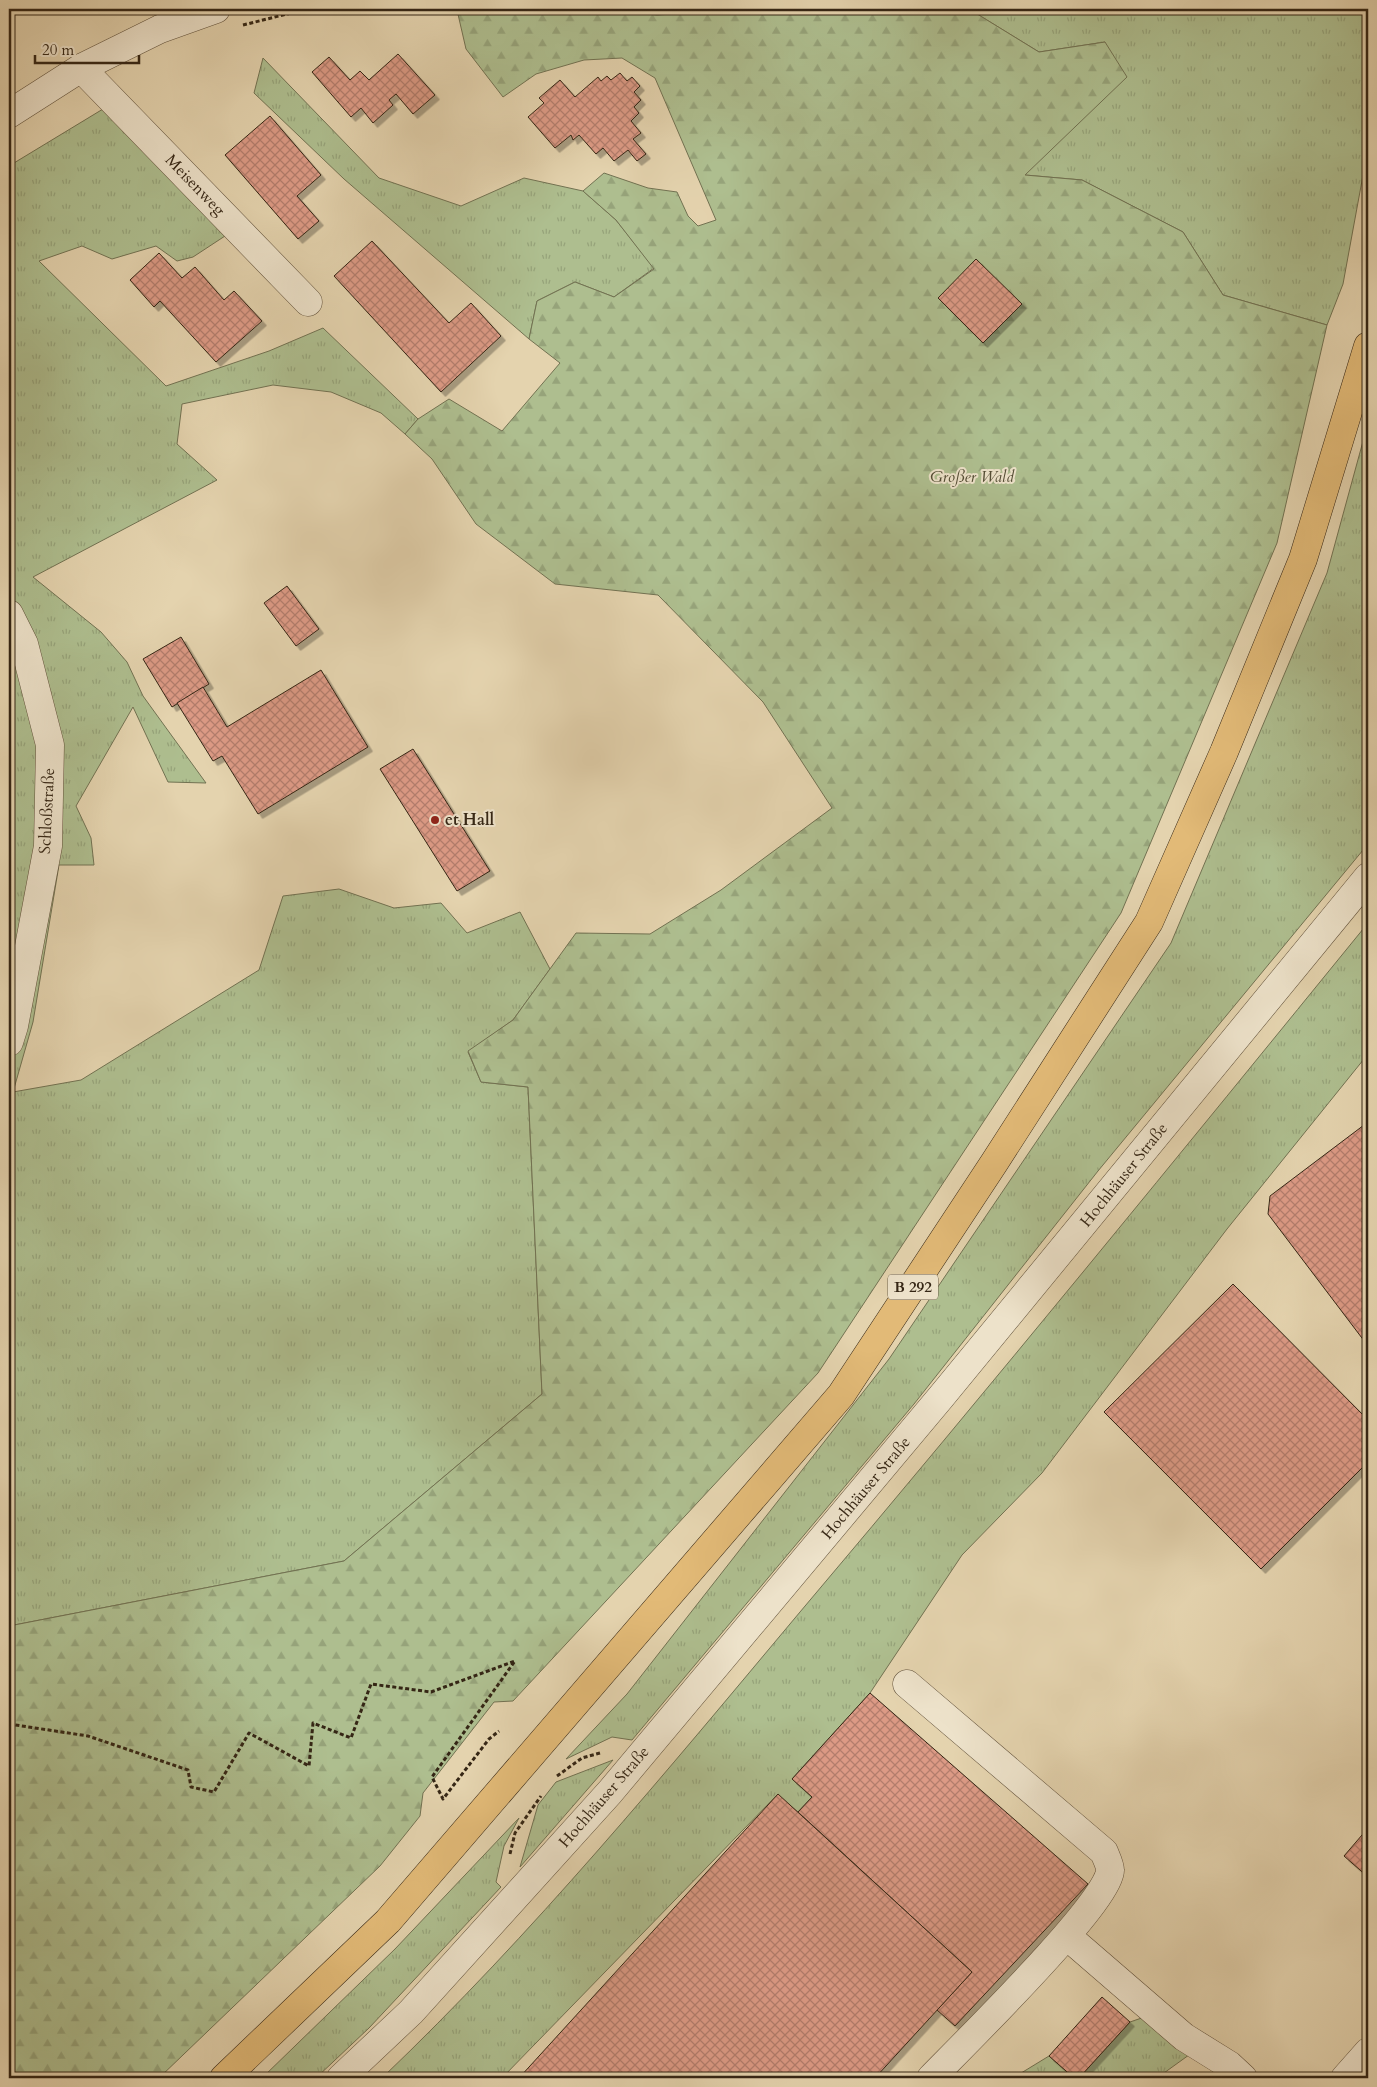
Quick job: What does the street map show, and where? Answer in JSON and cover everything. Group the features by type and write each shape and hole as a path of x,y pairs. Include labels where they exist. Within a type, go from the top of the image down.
{"highway":[{"name":"B 292","path":"224,2078 388,1921 841,1395 984,1180 1149,922 1224,752 1303,559 1368,346"}],"street":[{"path":"9,114 82,68 160,29 216,9"},
{"name":"Meisenweg","path":"82,68 308,302"},
{"name":"Schloßstraße","path":"9,614 24,644 50,745 48,846 14,1026 9,1042"},
{"name":"Hochhäuser Straße","path":"340,2078 411,2012 516,1897 640,1756 948,1390 1368,877"},
{"path":"907,1684 1104,1852 1110,1871 1102,1892 1067,1936 932,2078"},
{"path":"1067,1936 1184,2037 1229,2065 1243,2078"},
{"path":"1345,2078 1368,2052"}],"path":[{"path":"9,1724 88,1736 188,1770 191,1787 214,1792 249,1733 309,1766 313,1723 351,1738 371,1684 432,1692 516,1661 432,1777 443,1799 488,1739 498,1732"},
{"path":"552,1780 582,1758 621,1747 640,1756"},
{"path":"516,1897 503,1878 516,1833 546,1788"}],"green space":[{"name":"Großer Wald","path":"752,9 969,9 1039,52 1105,42 1127,77 1025,175 1082,180 1183,232 1223,295 1327,325 1277,543 1121,913 818,1373 513,1701 494,1702 423,1793 420,1816 380,1866 159,2078 9,2078 9,1626 344,1561 542,1394 528,1087 481,1082 468,1051 513,1020 576,933 650,934 721,890 832,808 763,702 658,595 555,584 476,524 432,459 405,434 418,419 449,399 502,431 560,363 529,339 537,301 575,282 614,297 654,269 616,220 583,191 604,173 648,188 677,192 688,216 698,226 716,220 655,78 622,58 584,60 536,74 503,97 466,49 457,10 611,10 657,15"},
{"path":"969,9 1368,9 1368,148 1343,284 1327,325 1223,295 1183,232 1082,180 1025,175 1105,42 1039,52"},
{"path":"263,58 379,178 461,206 524,178 583,191 616,220 654,268 614,297 575,282 537,301 529,339 344,179 254,93"},
{"path":"103,109 225,236 193,257 177,261 156,246 112,259 82,246 39,261 166,386 269,351 323,328 418,419 405,434 381,413 331,392 273,385 182,404 177,444 217,480 33,577 101,632 127,662 143,696 206,783 168,782 133,707 76,806 91,838 94,865 59,865 33,1022 13,1092 81,1080 259,970 283,896 339,889 394,908 441,903 467,933 520,912 550,969 513,1020 468,1052 481,1082 528,1087 542,1394 344,1561 9,1626 9,166"},
{"path":"1368,423 1368,844 1098,1171 914,1404 632,1740 612,1737 566,1759 627,1694 889,1359 1171,943 1327,573"},
{"path":"1368,923 1368,1054 1227,1229 1042,1473 962,1555 870,1693 792,1779 812,1797 798,1812 777,1795 502,2078 382,2078 492,1967 649,1792 1015,1355"},
{"path":"613,1760 520,1867 538,1805 556,1782"},
{"path":"519,1818 504,1846 496,1882 501,1887 369,2028 316,2078 262,2078 395,1949"},
{"path":"1156,2013 1200,2047 1157,2078 1079,2078 1130,2022"},
{"path":"1049,2056 1074,2078 1013,2078"}],"building":[{"path":"398,54 435,95 413,114 396,94 389,100 393,105 373,123 361,108 351,117 312,72 329,57 350,80 360,71 369,80"},
{"path":"620,73 627,81 632,77 640,86 634,92 641,100 634,107 639,113 631,121 641,133 633,139 646,154 637,161 628,150 614,161 603,148 596,154 579,135 573,140 571,135 555,148 528,117 544,103 539,98 560,80 575,97 598,77 601,81 607,76 611,80"},
{"path":"270,116 321,175 297,196 319,221 298,239 225,155"},
{"path":"372,241 449,323 471,303 501,336 441,392 334,276"},
{"path":"159,253 182,278 195,267 224,300 234,291 262,321 216,362 160,301 154,307 130,280"},
{"path":"976,259 1022,304 983,343 938,298"},
{"path":"287,586 319,629 296,646 264,603"},
{"path":"181,637 209,684 172,707 143,659"},
{"path":"321,670 368,747 258,814 222,756 213,761 177,703 203,687 227,727"},
{"name":"et Hall","path":"413,749 490,871 457,891 380,769"},
{"path":"1368,1122 1368,1346 1268,1214 1270,1196"},
{"path":"1233,1284 1368,1420 1368,1462 1261,1569 1104,1412"},
{"path":"870,1693 1088,1884 955,2026 937,2010 972,1972 798,1812 812,1797 792,1779"},
{"path":"778,1794 972,1972 875,2078 519,2078"},
{"path":"1368,1828 1368,1877 1344,1856"},
{"path":"1102,1997 1130,2022 1079,2078 1074,2078 1049,2056"}],"place":[{"name":"et Hall","path":"435,820"}]}
